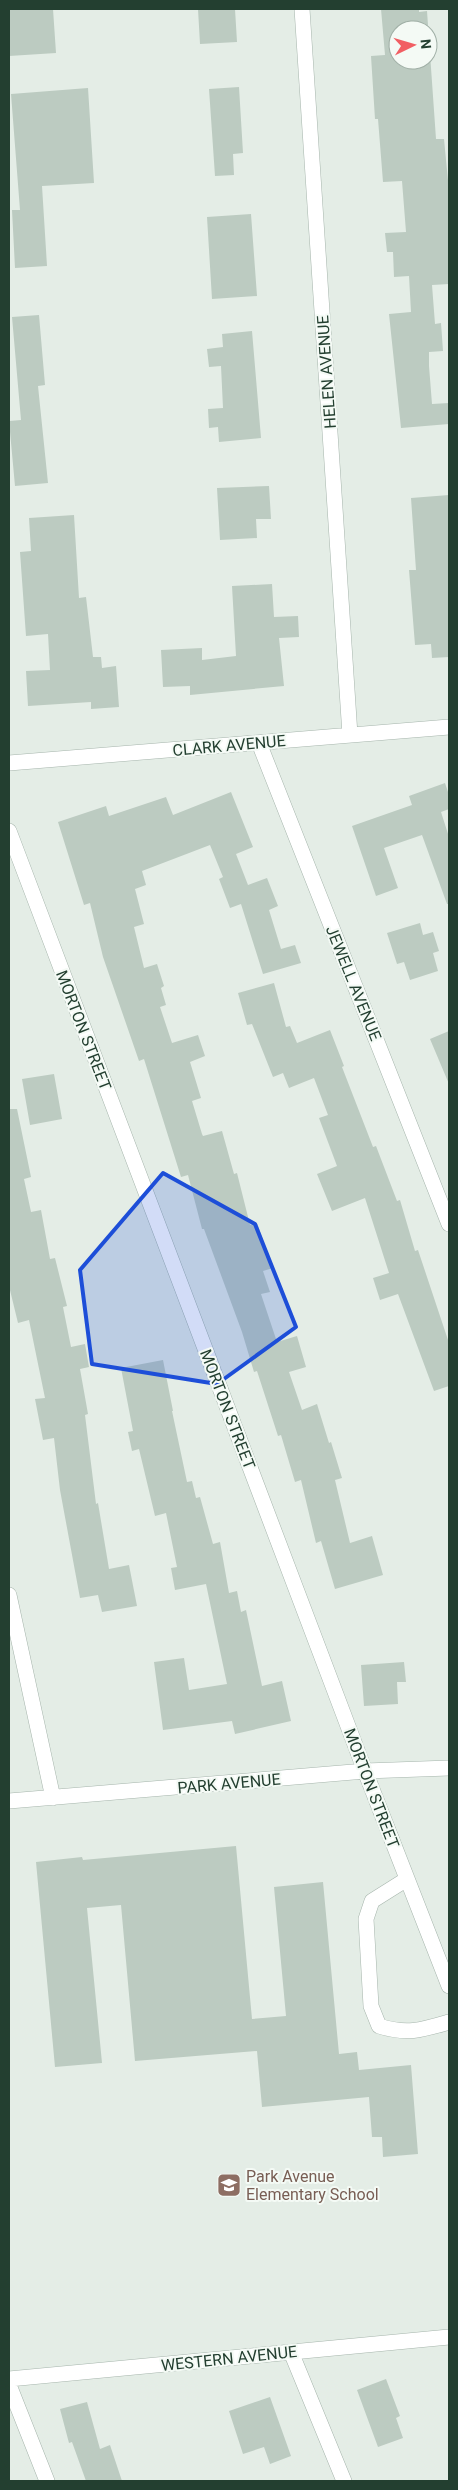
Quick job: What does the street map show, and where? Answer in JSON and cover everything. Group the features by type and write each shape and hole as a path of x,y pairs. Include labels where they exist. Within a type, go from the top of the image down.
{"street":[{"name":"HELEN AVENUE","path":"302,9 350,735"},
{"name":"CLARK AVENUE","path":"9,763 449,727"},
{"name":"JEWELL AVENUE","path":"259,743 449,1224"},
{"name":"MORTON STREET","path":"9,831 365,1771 449,1986"},
{"path":"9,1595 53,1798"},
{"name":"PARK AVENUE","path":"9,1801 365,1771 449,1768"},
{"path":"407,1879 372,1902 366,1919 371,2006 379,2026 396,2031 417,2032 449,2022"},
{"name":"WESTERN AVENUE","path":"9,2379 449,2337"},
{"path":"291,2352 344,2481"},
{"path":"9,2385 47,2481"}],"highlighted area":[{"path":"163,1173 255,1224 296,1327 217,1384 92,1364 80,1270"}],"building":[{"path":"9,9 53,9 56,53 9,56"},
{"path":"198,9 235,9 237,42 200,44"},
{"path":"381,9 419,9 419,12 427,11 428,20 388,20 388,70 431,70 436,139 444,139 449,191 449,284 432,285 435,324 441,323 443,351 429,352 429,366 432,404 449,403 449,424 401,428 389,314 411,312 409,276 394,277 393,252 387,252 385,233 406,232 402,181 383,182 378,119 375,119 371,56 385,55"},
{"path":"239,87 243,153 233,154 234,175 215,176 209,89"},
{"path":"88,88 94,183 42,186 47,266 15,268 12,210 20,210 11,94"},
{"path":"251,214 257,296 212,299 207,217"},
{"path":"39,315 45,385 38,386 48,483 15,486 9,421 21,420 12,317"},
{"path":"252,331 261,438 219,442 218,427 209,428 208,409 223,408 221,366 209,367 207,349 223,347 222,334"},
{"path":"269,486 271,519 256,519 257,538 220,540 217,488"},
{"path":"449,495 449,657 432,658 431,644 415,645 409,570 416,570 411,498"},
{"path":"74,515 79,598 86,597 93,657 101,657 102,668 116,666 119,707 91,709 91,702 28,706 26,671 50,670 48,634 26,636 20,552 31,551 29,518"},
{"path":"272,584 274,617 298,616 299,637 279,638 284,686 190,695 190,686 163,687 161,650 202,648 202,660 236,656 232,586"},
{"path":"445,783 449,795 449,809 441,812 449,837 449,904 447,904 422,835 384,848 398,888 376,896 352,826 412,805 409,796"},
{"path":"231,792 253,847 236,854 248,885 267,878 278,906 269,910 281,949 295,945 301,963 263,974 241,904 230,908 219,879 223,877 210,845 142,871 146,885 135,889 144,924 134,927 144,968 157,964 164,986 161,988 166,1005 160,1007 172,1043 198,1035 205,1056 190,1062 201,1098 192,1101 203,1136 222,1131 234,1174 237,1173 250,1225 257,1223 273,1268 263,1271 270,1292 261,1294 277,1342 297,1336 306,1367 289,1372 302,1410 317,1404 329,1443 331,1442 342,1478 335,1480 350,1543 372,1536 383,1575 335,1589 321,1541 316,1543 301,1480 295,1482 281,1435 278,1436 257,1371 254,1372 242,1332 204,1229 202,1229 188,1175 181,1177 144,1059 139,1061 103,957 90,903 84,905 58,822 106,806 109,816 166,797 173,815"},
{"path":"420,923 423,935 433,932 439,951 433,953 438,971 410,980 404,962 397,964 387,933"},
{"path":"274,983 286,1027 290,1026 297,1043 330,1030 344,1066 342,1067 373,1147 376,1146 397,1201 400,1200 415,1251 418,1250 449,1343 449,1386 434,1391 398,1294 380,1300 373,1278 389,1273 365,1198 332,1211 317,1174 337,1166 319,1118 328,1115 314,1078 289,1088 283,1073 273,1077 252,1024 247,1025 238,993"},
{"path":"449,1031 449,1084 430,1039"},
{"path":"54,1074 62,1119 30,1125 22,1079"},
{"path":"9,1109 17,1109 31,1177 24,1179 31,1212 41,1210 50,1259 55,1258 67,1306 63,1307 71,1347 85,1344 89,1367 80,1369 88,1414 85,1415 96,1504 98,1503 109,1569 129,1565 137,1606 102,1612 98,1595 80,1598 60,1490 54,1438 43,1440 35,1399 45,1398 29,1320 18,1323 9,1286"},
{"path":"163,1360 187,1482 192,1481 196,1498 200,1497 213,1544 220,1542 229,1593 237,1591 241,1612 246,1610 262,1686 282,1681 291,1721 235,1734 232,1721 163,1730 154,1662 184,1658 189,1690 227,1684 206,1584 175,1590 171,1568 177,1567 166,1513 155,1516 139,1449 132,1451 128,1432 133,1431 121,1368"},
{"path":"404,1662 406,1682 397,1682 398,1704 364,1706 361,1665"},
{"path":"236,1846 252,2019 286,2016 274,1887 323,1882 339,2054 357,2052 359,2070 411,2065 418,2154 383,2157 382,2137 372,2137 369,2097 262,2107 257,2051 135,2061 121,1905 87,1908 102,2063 55,2067 36,1862 82,1857 83,1860"},
{"path":"386,2379 400,2416 396,2418 403,2438 378,2447 357,2390"},
{"path":"270,2397 291,2456 270,2464 264,2447 243,2454 229,2411"},
{"path":"87,2402 100,2449 110,2445 122,2481 86,2481 72,2442 69,2443 60,2409"}],"place":[{"name":"Park Avenue Elementary School","path":"229,2185"}]}
